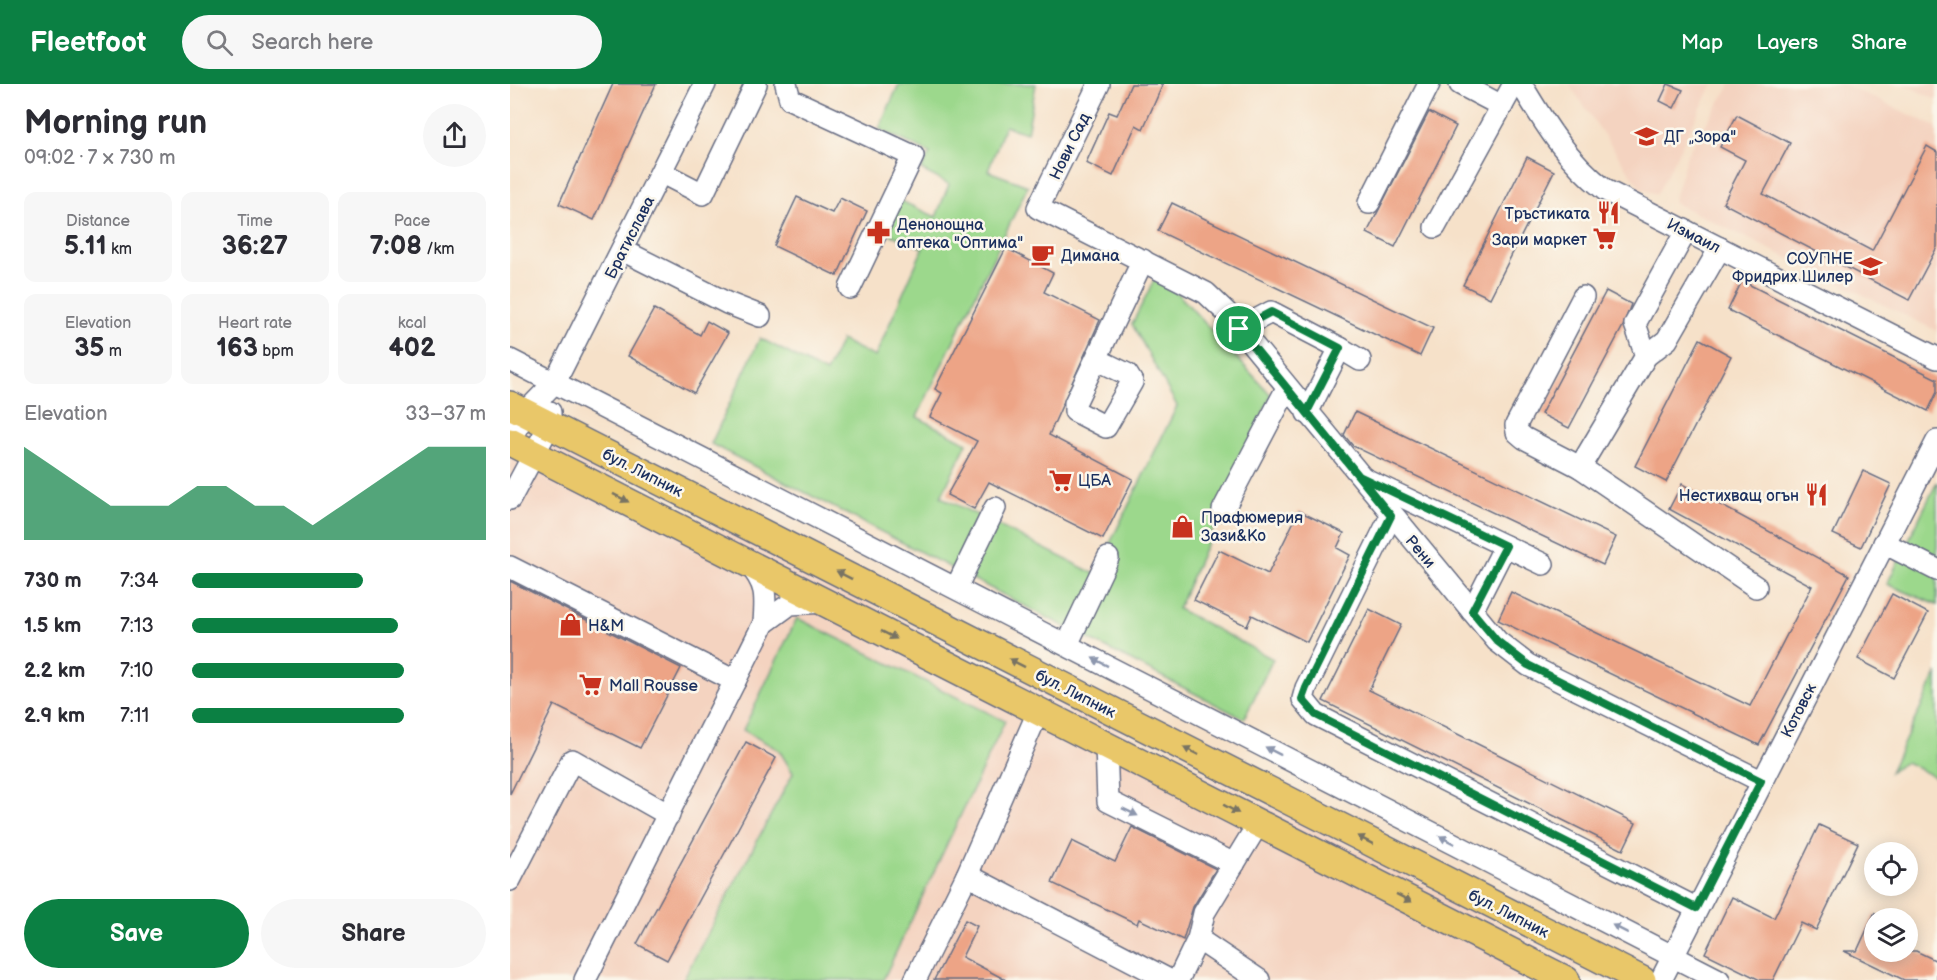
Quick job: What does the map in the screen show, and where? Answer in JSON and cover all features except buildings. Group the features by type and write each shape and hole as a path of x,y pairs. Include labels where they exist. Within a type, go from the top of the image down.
{"main road":[{"name":"бул. Липник","path":"518,409 1642,980"},
{"name":"бул. Липник","path":"518,445 1566,980"}],"street":[{"name":"Братислава","path":"552,386 662,173 705,84"},
{"path":"662,173 703,194 756,84"},
{"path":"786,84 790,99 913,156 850,288"},
{"name":"Нови Сад","path":"1038,208 1100,84"},
{"path":"1369,203 1429,84"},
{"path":"1460,84 1502,106"},
{"path":"1435,227 1514,84"},
{"name":"Измаил","path":"1521,84 1547,128 1578,168 1605,190 1937,358"},
{"name":"Рени","path":"1038,208 1206,293 1239,329 1391,516 1497,641 1528,665 1761,781"},
{"path":"1646,356 1635,324 1686,231"},
{"path":"1580,467 1646,356 1667,340 1720,248"},
{"path":"622,250 727,303 760,316"},
{"path":"1096,359 1143,260"},
{"path":"1583,297 1515,425 1516,432 1580,467 1756,587"},
{"path":"1239,329 1271,312 1360,360"},
{"path":"1307,412 1340,348"},
{"path":"510,360 552,386 956,588 1719,980"},
{"path":"510,499 518,445 518,409 552,386"},
{"path":"518,445 550,424 552,386"},
{"path":"1223,510 1287,388"},
{"name":"Котовск","path":"1661,980 1937,441"},
{"path":"1359,476 1543,564"},
{"path":"956,588 995,508"},
{"path":"1391,516 1306,688 1302,699 1306,705 1316,715 1696,908"},
{"path":"1884,543 1937,570"},
{"path":"1472,611 1506,546"},
{"path":"1067,645 1108,558"},
{"path":"585,980 764,623 766,595 761,578 746,562"},
{"path":"510,567 735,681"},
{"path":"764,623 790,604 826,602"},
{"path":"915,980 967,875 1038,712"},
{"path":"1106,746 1108,801 1234,864"},
{"path":"510,880 572,760 669,815"},
{"path":"1178,980 1197,939 1204,913 1258,824"},
{"path":"967,875 1169,980"},
{"path":"1197,939 1259,980"}],"shaded area":[{"name":"ДГ „Зора\"","path":"1569,84 1713,84 1657,194 1641,189"},
{"name":"СОУПНЕ Фридрих Шилер","path":"1731,84 1843,84 1937,127 1937,331 1673,202 1687,154"},
{"path":"1903,84 1937,84 1937,100"},
{"path":"510,424 953,645 1578,963 1569,980 510,980"}],"green space":[{"path":"899,84 1036,84 1027,133 1005,126 988,171 1028,186 917,417 967,443 941,497 1095,574 1177,406 1132,324 1158,272 1271,395 1178,609 1273,659 1244,719 711,444 760,338 826,373 841,340 875,357 923,248 885,232 899,200 936,217 949,184 921,170 930,153 879,129"},
{"path":"1937,482 1937,605 1887,584"},
{"path":"797,618 1005,721 883,980 683,980 793,773 779,750 743,730"},
{"path":"1937,673 1937,778 1906,762 1890,772"}],"place":[{"name":"ДГ „Зора\"","path":"1646,136"},
{"name":"Тръстиката","path":"1608,213"},
{"name":"Денонощна аптека \"Оптима\"","path":"879,233"},
{"name":"Зари маркет","path":"1605,239"},
{"name":"Димана","path":"1043,255"},
{"name":"СОУПНЕ Фридрих Шилер","path":"1871,267"},
{"name":"ЦБА","path":"1060,480"},
{"name":"Нестихващ огън","path":"1817,495"},
{"name":"Прафюмерия Зази&Ко","path":"1183,526"},
{"name":"H&M","path":"570,625"},
{"name":"Mall Rousse","path":"591,685"}],"route":[{"path":"1271,312 1340,348 1307,412 1359,476 1506,546 1472,611 1497,641 1528,665 1761,781 1696,908 1316,715 1306,705 1302,699 1306,688 1391,516 1239,329 1271,312"}]}
